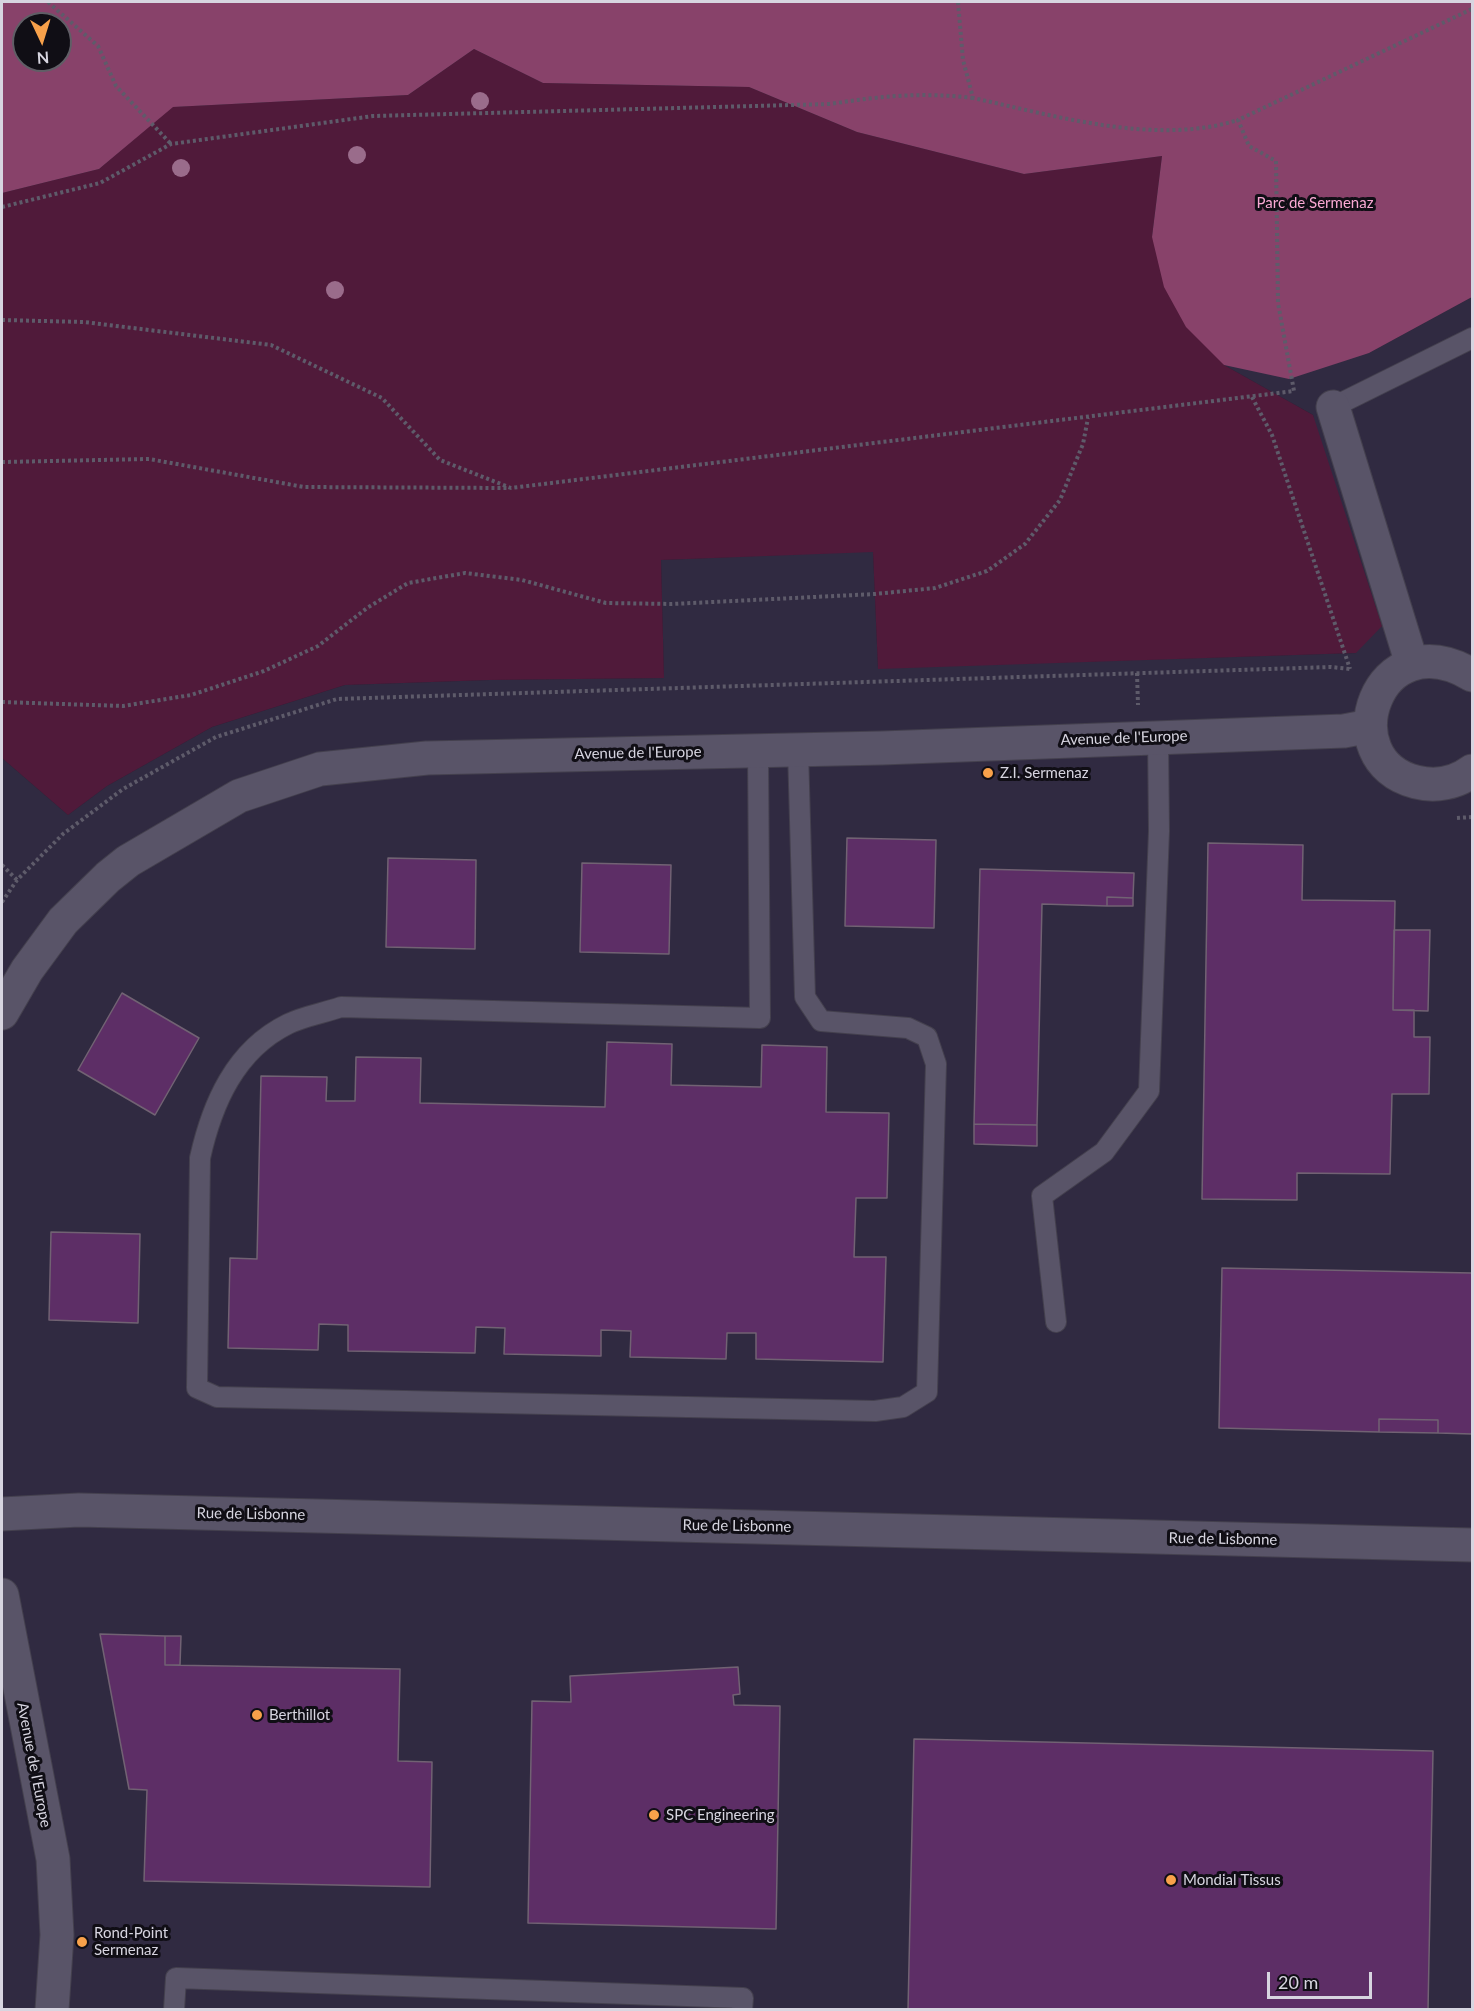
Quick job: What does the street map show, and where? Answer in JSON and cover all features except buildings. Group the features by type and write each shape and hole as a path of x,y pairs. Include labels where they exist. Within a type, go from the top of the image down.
{"street":[{"path":"1332,406 1412,664"},
{"path":"1472,773 1451,783 1428,785 1406,780 1387,767 1375,748 1370,726 1372,706 1381,688 1395,673 1412,664 1433,661 1454,664 1473,675"},
{"name":"Avenue de l'Europe","path":"2,1013 27,970 63,921 108,877 128,861 239,796 320,769 427,758 798,750 1344,731 1370,726"},
{"name":"Rue de Lisbonne","path":"2,1514 79,1510 1473,1545"},
{"name":"Avenue de l'Europe","path":"2,1595 53,1859 57,1935 52,2010"},
{"name":"Avenue de l'Europe","path":"40,2010 46,1994 57,1935"}],"lane":[{"path":"1332,406 1473,338"},
{"path":"1056,1322 1042,1196 1104,1152 1149,1091 1159,831 1158,736"},
{"path":"758,751 760,1018 341,1008 289,1023 262,1040 226,1081 208,1120 200,1158 197,1388 217,1396 875,1411 903,1407 927,1392 936,1064 927,1037 908,1028 821,1021 805,997 798,750"},
{"path":"174,2010 176,1978 743,1998 742,2010"}],"path":[{"path":"48,2 98,46 116,86 171,144"},
{"path":"958,2 963,60 973,98"},
{"path":"2,207 100,183 171,144 373,116 830,104 886,94 939,94 973,98 1073,120 1157,130 1211,129 1238,120 1473,9"},
{"path":"2,462 149,459 304,487 511,488 1294,391 1278,303 1276,161 1249,146 1238,120"},
{"path":"2,320 84,322 271,345 382,398 440,460 511,488"},
{"path":"2,902 18,880 63,834 123,789 216,737 337,699 1320,667 1350,669 1272,435 1252,397"},
{"path":"2,702 123,706 191,695 264,671 318,646 367,608 408,583 465,573 522,580 606,603 672,604 876,594 935,588 987,571 1025,544 1060,500 1083,444 1088,418"},
{"path":"2,866 18,880"}],"shaded area":[{"path":"474,49 543,83 749,87 857,132 1024,174 1162,156 1152,237 1224,365 1313,415 1382,626 1356,653 878,669 873,552 661,560 664,678 489,680 345,685 212,727 107,786 68,815 2,758 2,193 99,169 172,107 408,95"},
{"path":"1472,297 1472,2009 2,2009 2,758 68,815 107,786 212,727 345,685 489,680 664,678 661,560 873,551 878,668 1356,653 1313,415 1224,365 1369,353"}],"green space":[{"name":"Parc de Sermenaz","path":"2,2 1472,2 1472,297 1369,353 1289,379 1224,365 1186,327 1164,287 1152,237 1162,156 1024,174 857,132 749,87 543,83 474,49 408,95 173,107 99,169 2,193"}],"place":[{"name":"Z.I. Sermenaz","path":"988,773"},
{"name":"Berthillot","path":"257,1715"},
{"name":"SPC Engineering","path":"654,1815"},
{"name":"Mondial Tissus","path":"1171,1880"},
{"name":"Rond-Point Sermenaz","path":"82,1942"}]}
